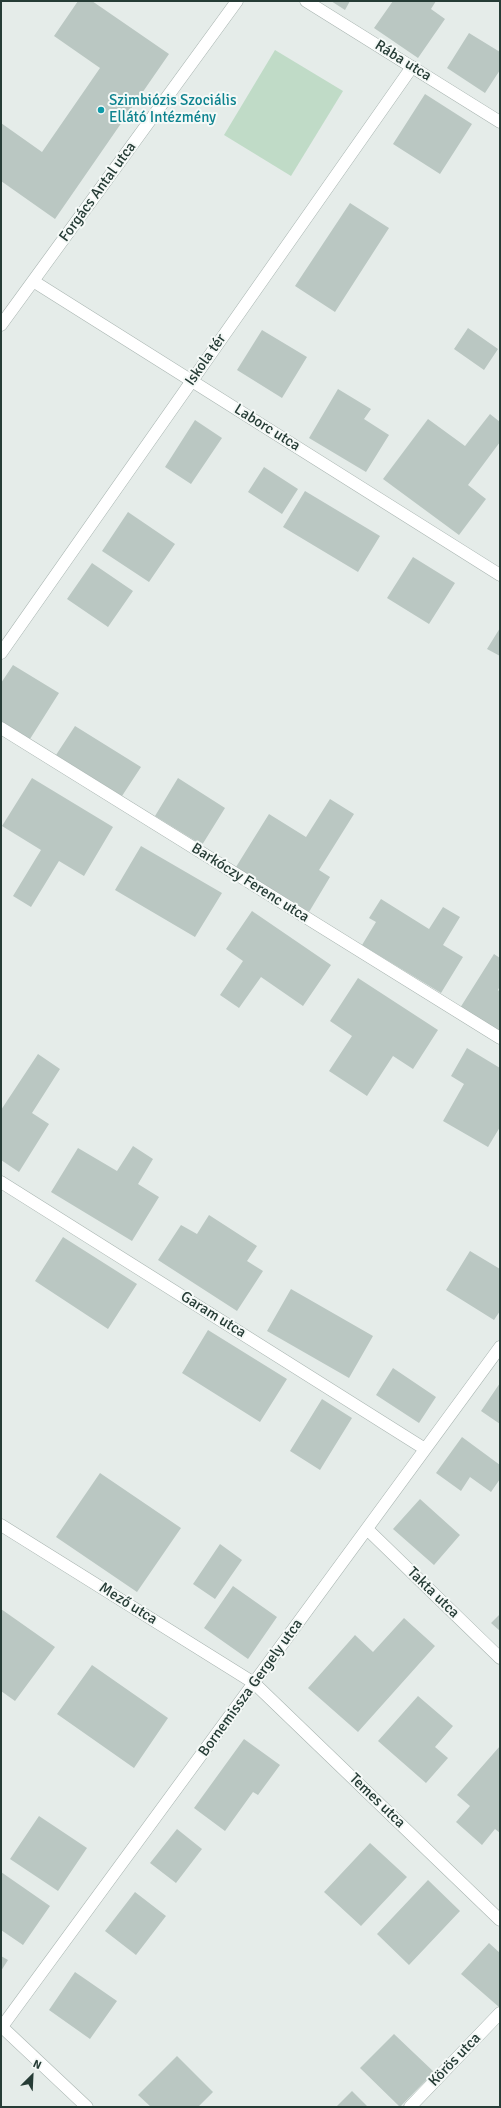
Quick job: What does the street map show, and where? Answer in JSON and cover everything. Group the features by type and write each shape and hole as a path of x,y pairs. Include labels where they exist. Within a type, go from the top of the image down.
{"street":[{"name":"Forgács Antal utca","path":"1,325 238,1"},
{"name":"Rába utca","path":"306,1 500,122"},
{"name":"Iskola tér","path":"1,653 412,67"},
{"name":"Laborc utca","path":"33,281 500,575"},
{"name":"Barkóczy Ferenc utca","path":"1,728 500,1038"},
{"name":"Garam utca","path":"1,1182 425,1448"},
{"name":"Bornemissza Gergely utca","path":"1,2028 500,1347"},
{"name":"Mező utca","path":"1,1525 254,1683"},
{"name":"Takta utca","path":"367,1529 500,1658"},
{"name":"Temes utca","path":"254,1683 500,1920"},
{"name":"Körös utca","path":"410,2107 500,2013"},
{"path":"1,2028 87,2107"}],"green space":[{"path":"275,50 343,91 291,176 224,135"}],"building":[{"name":"Szimbiózis Szociális Ellátó Intézmény","path":"78,1 92,1 169,54 55,219 1,181 1,123 42,152 100,68 54,36"},
{"path":"331,1 350,1 345,10"},
{"path":"393,1 436,1 431,9 445,19 418,58 374,28"},
{"path":"469,33 500,52 500,70 485,93 447,68"},
{"path":"425,94 472,124 440,174 393,144"},
{"path":"350,203 389,228 335,312 295,286"},
{"path":"468,328 498,349 484,370 454,349"},
{"path":"262,330 307,357 282,398 237,370"},
{"path":"338,389 371,409 364,419 389,435 366,472 309,438"},
{"path":"490,414 500,422 500,442 468,485 486,499 459,535 383,479 428,419 465,446"},
{"path":"195,420 222,438 191,484 165,467"},
{"path":"264,467 298,489 282,514 248,492"},
{"path":"305,491 380,536 358,572 283,527"},
{"path":"128,512 175,544 149,582 102,551"},
{"path":"413,557 455,583 429,624 387,598"},
{"path":"92,563 133,591 108,627 67,599"},
{"path":"500,628 500,656 487,649"},
{"path":"13,665 59,693 30,739 1,721 1,683"},
{"path":"75,726 141,767 122,796 56,755"},
{"path":"32,778 113,827 84,876 59,861 31,907 13,896 41,850 2,826"},
{"path":"178,778 225,808 202,845 155,816"},
{"path":"330,799 354,814 319,870 330,877 309,912 236,867 269,814 306,837"},
{"path":"141,846 222,893 195,937 115,890"},
{"path":"381,899 429,929 443,907 460,917 443,945 463,957 441,993 362,945 376,922 369,918"},
{"path":"252,911 331,965 303,1006 261,977 239,1008 220,995 243,961 226,949"},
{"path":"494,954 500,958 500,986 498,990 500,992 500,1032 460,1008"},
{"path":"358,978 438,1030 413,1069 393,1056 367,1096 329,1071 352,1036 330,1021"},
{"path":"467,1048 500,1068 500,1127 488,1147 443,1121 464,1084 451,1076"},
{"path":"38,1054 60,1069 32,1113 49,1124 19,1172 1,1160 1,1110"},
{"path":"133,1146 153,1159 138,1184 159,1197 132,1241 51,1192 78,1148 117,1171"},
{"path":"209,1215 257,1246 247,1261 263,1271 237,1311 158,1260 181,1225 197,1234"},
{"path":"63,1237 137,1284 108,1329 35,1281"},
{"path":"470,1251 500,1269 500,1311 494,1320 446,1290"},
{"path":"291,1289 373,1336 349,1378 267,1331"},
{"path":"208,1330 287,1379 260,1422 182,1373"},
{"path":"393,1368 436,1397 419,1423 376,1395"},
{"path":"500,1383 500,1424 481,1411"},
{"path":"322,1399 352,1418 320,1470 290,1451"},
{"path":"462,1437 500,1465 500,1479 491,1492 470,1477 461,1491 436,1473"},
{"path":"100,1473 181,1528 137,1592 56,1537"},
{"path":"420,1499 460,1535 434,1565 393,1529"},
{"path":"220,1544 242,1560 215,1599 193,1584"},
{"path":"233,1586 277,1617 248,1659 204,1628"},
{"path":"1,1609 55,1647 15,1701 1,1691"},
{"path":"500,1614 500,1631 491,1623"},
{"path":"404,1618 435,1646 358,1732 308,1688 355,1635 373,1652"},
{"path":"92,1665 168,1718 134,1768 57,1714"},
{"path":"418,1696 453,1726 435,1747 448,1758 426,1783 378,1741"},
{"path":"244,1739 280,1765 258,1795 253,1792 225,1831 194,1808"},
{"path":"500,1746 500,1833 495,1829 482,1845 456,1822 470,1806 457,1795"},
{"path":"39,1816 87,1848 58,1891 10,1859"},
{"path":"177,1829 202,1849 176,1883 150,1863"},
{"path":"370,1843 407,1877 361,1926 324,1892"},
{"path":"1,1872 50,1906 23,1945 1,1930"},
{"path":"428,1880 460,1911 409,1965 377,1934"},
{"path":"135,1892 166,1916 136,1955 105,1931"},
{"path":"489,1943 500,1953 499,2007 461,1974"},
{"path":"1,1956 8,1960 1,1971"},
{"path":"75,1972 117,2001 90,2039 49,2010"},
{"path":"394,2034 434,2072 400,2107 360,2068"},
{"path":"177,2056 213,2092 198,2107 151,2107 138,2095"},
{"path":"352,2091 368,2107 336,2107"}],"place":[{"name":"Szimbiózis Szociális Ellátó Intézmény","path":"101,110"}]}
